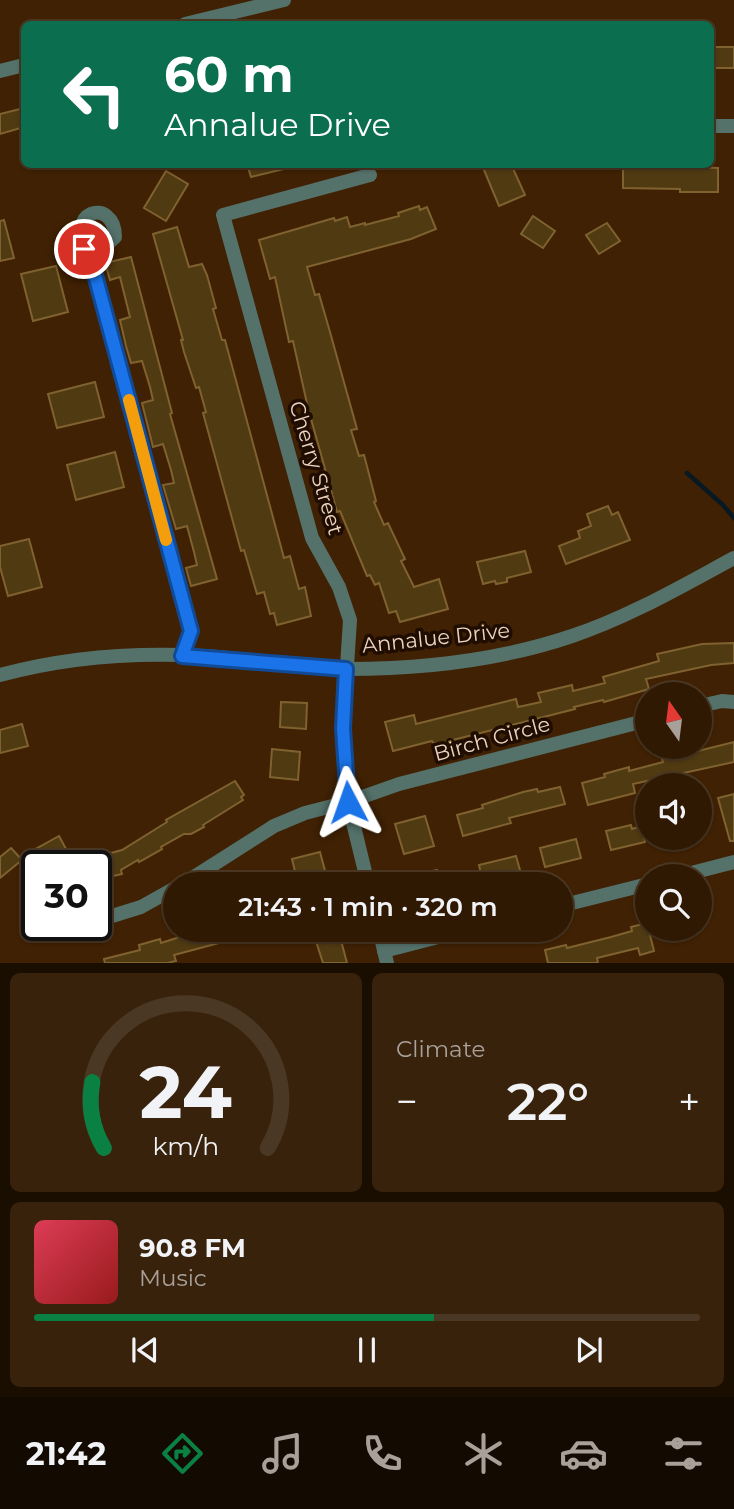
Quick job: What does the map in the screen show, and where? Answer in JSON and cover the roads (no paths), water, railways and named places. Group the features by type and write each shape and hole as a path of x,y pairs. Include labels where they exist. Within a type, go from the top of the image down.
{"street":[{"path":"198,21 284,0"},
{"path":"0,71 21,66"},
{"path":"714,126 734,126"},
{"name":"Cherry Street","path":"365,872 348,802 343,728 350,620 339,587 312,538 223,215 370,175"},
{"path":"91,260 191,631 182,656"},
{"name":"Annalue Drive","path":"0,675 83,658 152,655 346,669 433,664 503,655 572,636 669,593 734,558"},
{"path":"712,703 734,702"},
{"name":"Birch Circle","path":"202,872 274,826 305,813 348,802 399,784 635,723"},
{"path":"712,868 734,862"},
{"path":"573,903 635,887"},
{"path":"112,916 141,907 163,895"},
{"path":"386,957 430,942"}],"waterway":[{"path":"687,473 734,518"}]}
